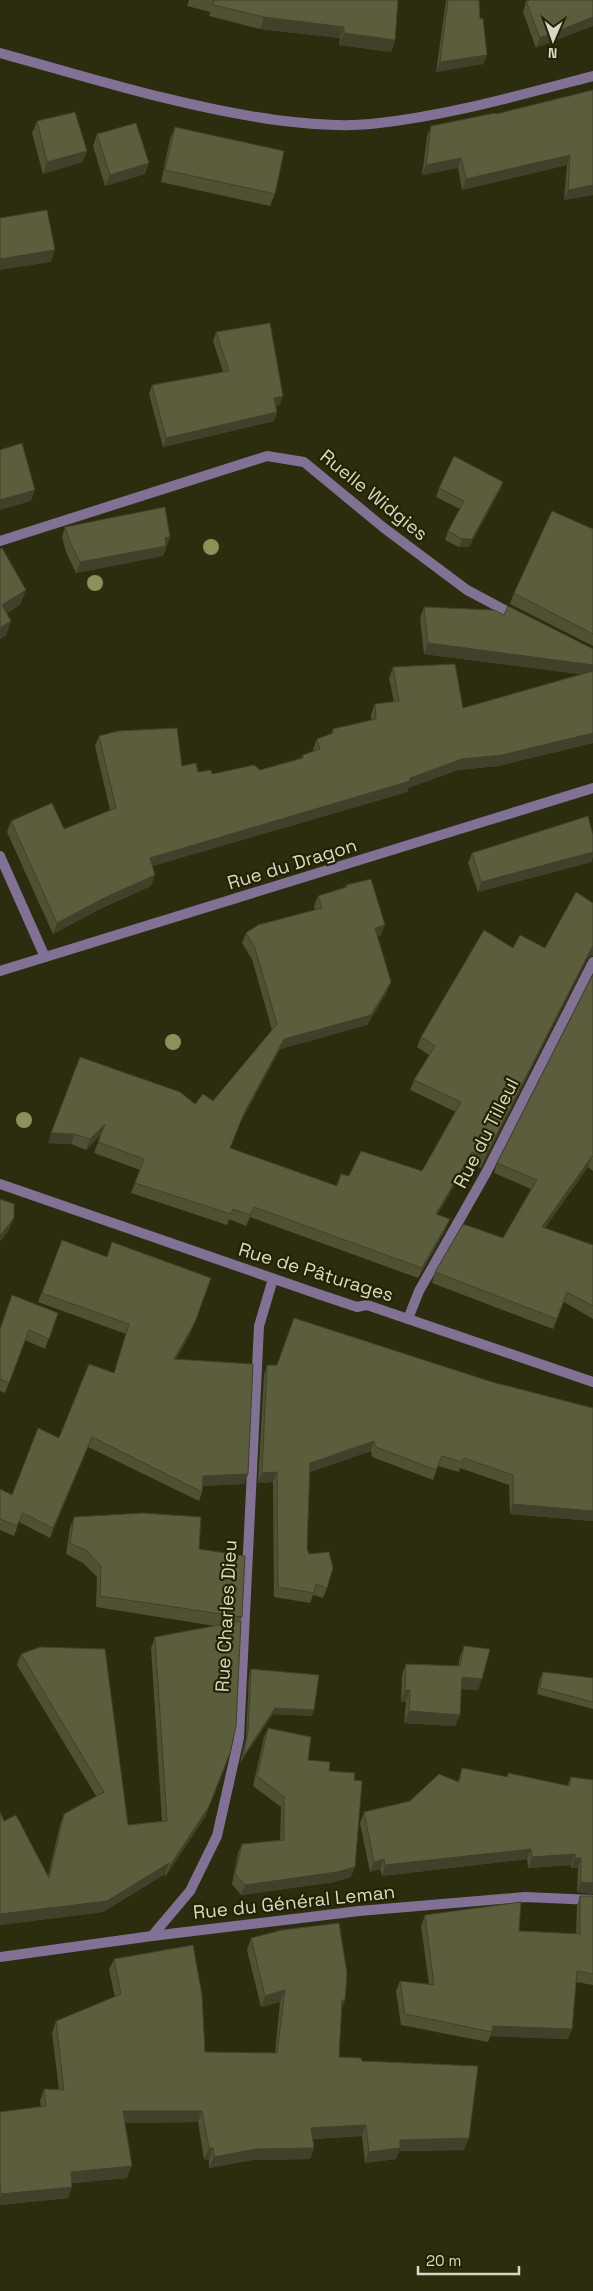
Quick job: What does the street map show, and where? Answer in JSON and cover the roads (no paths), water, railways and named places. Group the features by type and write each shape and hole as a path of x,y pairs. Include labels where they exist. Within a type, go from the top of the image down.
{"street":[{"path":"0,53 172,100 240,115 309,124 369,124 454,112 593,76"},
{"name":"Ruelle Widgies","path":"0,541 267,456 304,462 384,528 467,590 527,622"},
{"name":"Rue du Dragon","path":"0,971 593,788"},
{"path":"1,862 45,957"},
{"name":"Rue du Tilleul","path":"408,1319 419,1291 486,1173 593,962"},
{"name":"Rue de Pâturages","path":"0,1184 357,1307 367,1305 593,1382"},
{"name":"Rue Charles Dieu","path":"152,1936 190,1891 217,1836 238,1738 259,1326 273,1278"},
{"name":"Rue du Général Leman","path":"0,1957 152,1936 359,1911 515,1898 593,1900"}]}
